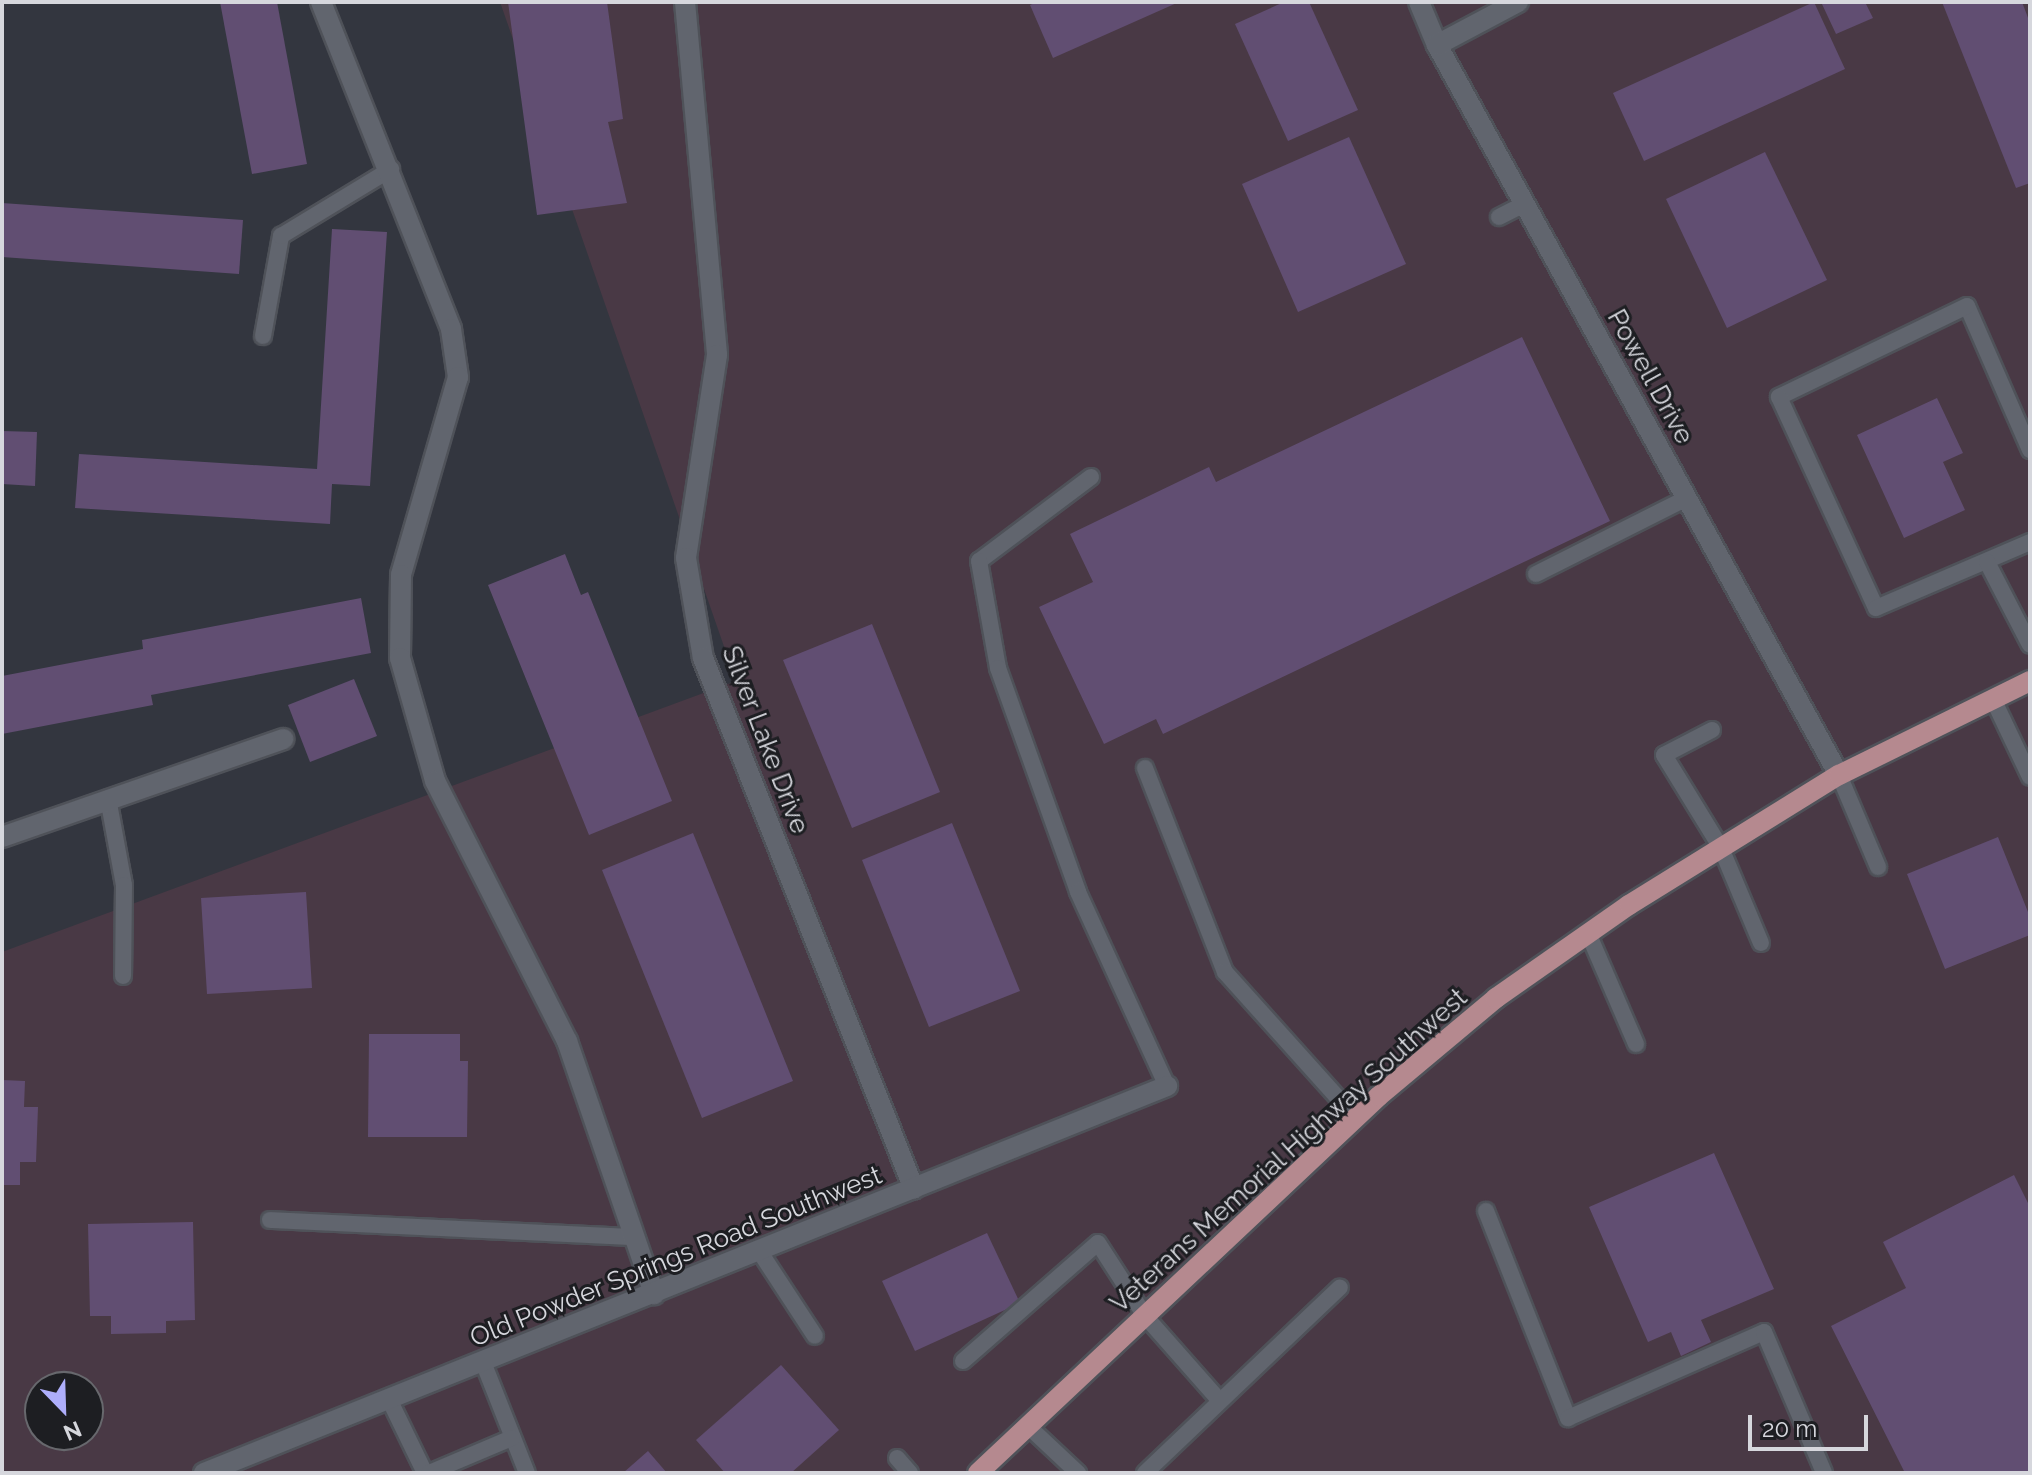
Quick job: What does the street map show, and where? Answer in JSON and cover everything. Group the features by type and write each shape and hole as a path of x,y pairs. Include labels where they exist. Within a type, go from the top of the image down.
{"main road":[{"name":"Veterans Memorial Highway Southwest","path":"978,1473 1356,1118 1496,998 1588,933 1839,775 2030,681"}],"street":[{"path":"321,2 391,169 451,329 458,377 401,575 400,658 435,781 567,1041 654,1294"},
{"name":"Silver Lake Drive","path":"685,2 717,355 686,558 703,658 914,1189"},
{"name":"Powell Drive","path":"1419,2 1437,45 1839,775"},
{"path":"1437,45 1518,2"},
{"path":"2,837 283,739"},
{"name":"Old Powder Springs Road Southwest","path":"204,1473 1167,1086"}],"lane":[{"path":"263,336 281,236 391,169"},
{"path":"1499,217 1525,204"},
{"path":"2030,450 1967,306 1779,397 1876,608 2030,542"},
{"path":"1091,477 979,561 998,668 1078,892 1167,1086"},
{"path":"1536,574 1687,498"},
{"path":"1987,562 2030,645"},
{"path":"1993,699 2030,777"},
{"path":"1712,730 1664,755 1721,848 1761,943"},
{"path":"1145,768 1225,972 1356,1118"},
{"path":"1839,775 1878,867"},
{"path":"108,798 124,885 123,976"},
{"path":"1588,933 1636,1044"},
{"path":"1486,1211 1568,1418 1764,1332 1824,1473"},
{"path":"270,1220 634,1237"},
{"path":"963,1361 1098,1243 1145,1316 1220,1401"},
{"path":"760,1252 815,1336"},
{"path":"1145,1473 1340,1287"},
{"path":"483,1362 527,1473"},
{"path":"389,1399 427,1473 512,1438"},
{"path":"1028,1426 1078,1473"},
{"path":"897,1458 910,1473"}],"shaded area":[{"path":"500,2 2030,2 2030,1473 2,1473 2,952 736,681"}],"building":[{"path":"220,2 277,2 307,164 252,174"},
{"path":"508,2 607,2 623,119 608,122 627,203 537,215"},
{"path":"1037,2 1179,2 1053,58 1030,5"},
{"path":"1284,2 1309,2 1358,110 1288,141 1235,24"},
{"path":"1814,2 1845,69 1644,161 1613,93"},
{"path":"1821,2 1865,2 1873,18 1836,34"},
{"path":"1942,2 2022,2 2030,23 2030,183 2016,188"},
{"path":"1349,137 1406,264 1298,312 1242,184"},
{"path":"1765,152 1827,280 1727,328 1666,199"},
{"path":"2,203 243,220 239,274 2,257"},
{"path":"332,229 387,232 370,486 332,484 330,524 75,508 79,454 317,469"},
{"path":"1522,337 1610,521 1163,734 1156,719 1104,744 1039,607 1093,582 1070,534 1209,467 1216,482"},
{"path":"1937,398 1963,453 1943,462 1965,510 1904,538 1857,435"},
{"path":"2,431 37,432 35,486 2,484"},
{"path":"565,554 581,595 588,592 672,801 589,835 488,585"},
{"path":"361,598 371,653 151,695 153,705 2,734 2,676 143,649 142,640"},
{"path":"872,624 940,792 852,828 783,660"},
{"path":"354,679 377,736 310,762 288,705"},
{"path":"952,823 1020,991 929,1027 862,860"},
{"path":"693,833 793,1081 702,1118 602,870"},
{"path":"1998,837 2030,917 2030,935 1945,969 1907,874"},
{"path":"306,892 312,988 207,994 201,898"},
{"path":"369,1034 460,1034 460,1061 468,1061 467,1137 368,1137"},
{"path":"2,1080 25,1081 24,1107 38,1107 36,1162 20,1162 20,1185 2,1185"},
{"path":"1714,1153 1774,1289 1701,1320 1711,1342 1681,1356 1671,1332 1648,1342 1589,1207"},
{"path":"2014,1175 2030,1207 2030,1473 1905,1473 1831,1326 1906,1288 1883,1242"},
{"path":"193,1222 195,1320 166,1321 166,1333 111,1334 111,1316 90,1316 88,1224"},
{"path":"987,1233 1020,1303 915,1351 882,1281"},
{"path":"781,1365 839,1430 791,1473 725,1473 696,1440"},
{"path":"648,1451 667,1473 623,1473"}]}
